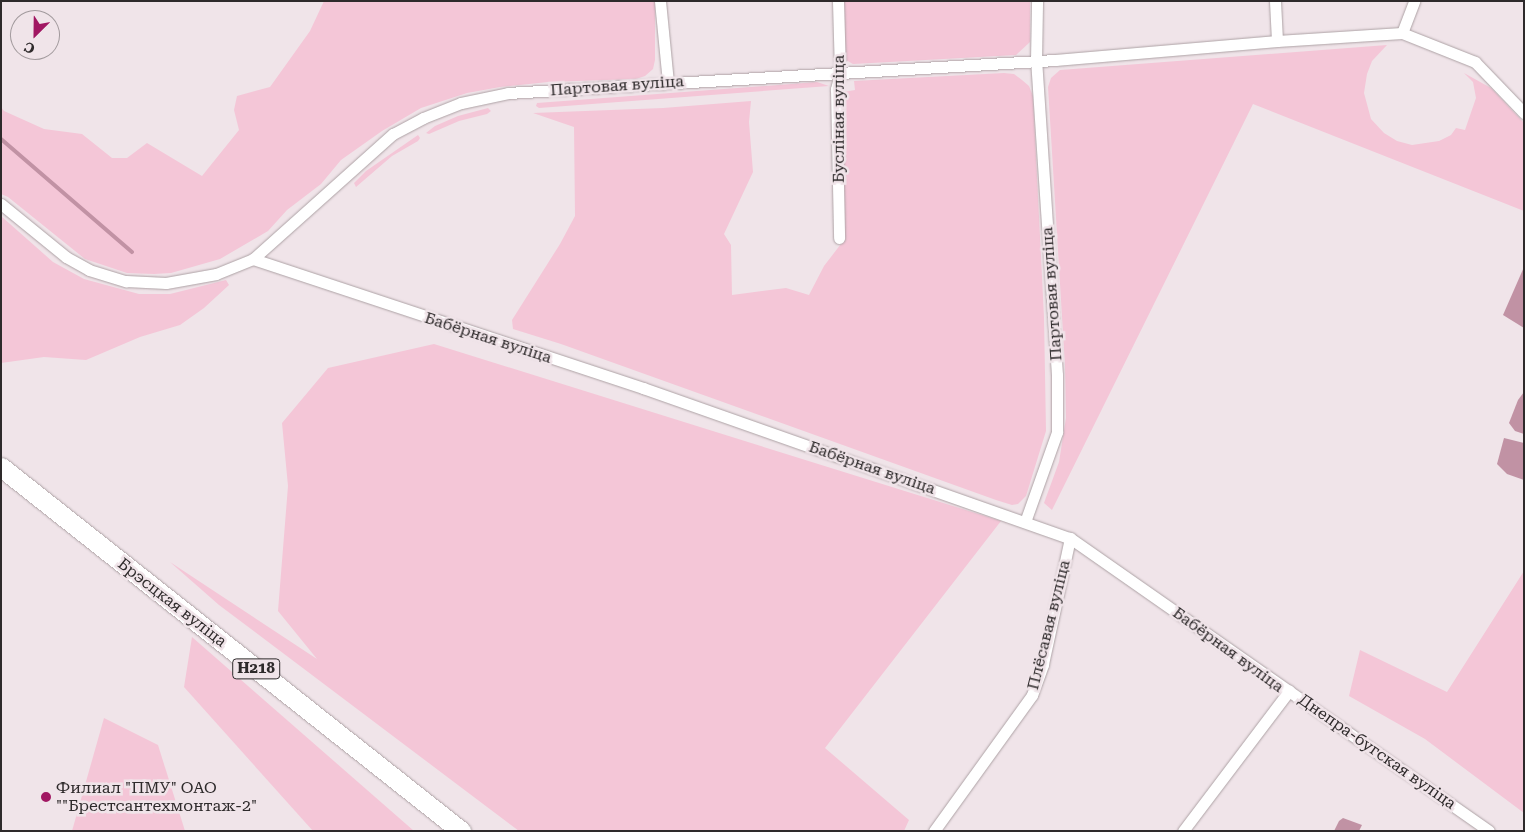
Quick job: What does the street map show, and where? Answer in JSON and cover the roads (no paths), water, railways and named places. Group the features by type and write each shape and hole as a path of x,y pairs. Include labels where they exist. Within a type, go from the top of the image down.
{"main road":[{"name":"Брэсцкая вуліца","path":"1,467 461,831"}],"street":[{"path":"660,1 668,82"},
{"name":"Бусліная вуліца","path":"838,1 840,74 836,89 839,238"},
{"path":"1036,61 1037,1"},
{"path":"1275,1 1277,41"},
{"path":"1402,33 1414,1"},
{"name":"Партовая вуліца","path":"253,259 393,134 423,118 461,104 508,93 1036,61 1277,41 1402,33 1475,62 1524,113"},
{"name":"Партовая вуліца","path":"1026,522 1057,432 1057,375 1036,61"},
{"path":"1,204 66,257 89,270 126,281 166,283 208,276 253,259"},
{"name":"Бабёрная вуліца","path":"253,259 642,388 1070,538 1289,691 1183,831"},
{"name":"Плёсавая вуліца","path":"934,831 1032,695 1043,664 1070,538"},
{"name":"Днепра-бугская вуліца","path":"1289,691 1489,831"}],"waterway":[{"path":"1,139 132,252"}],"place":[{"name":"Филиал \"ПМУ\" ОАО \"\"Брестсантехмонтаж-2\"","path":"46,797"}]}
